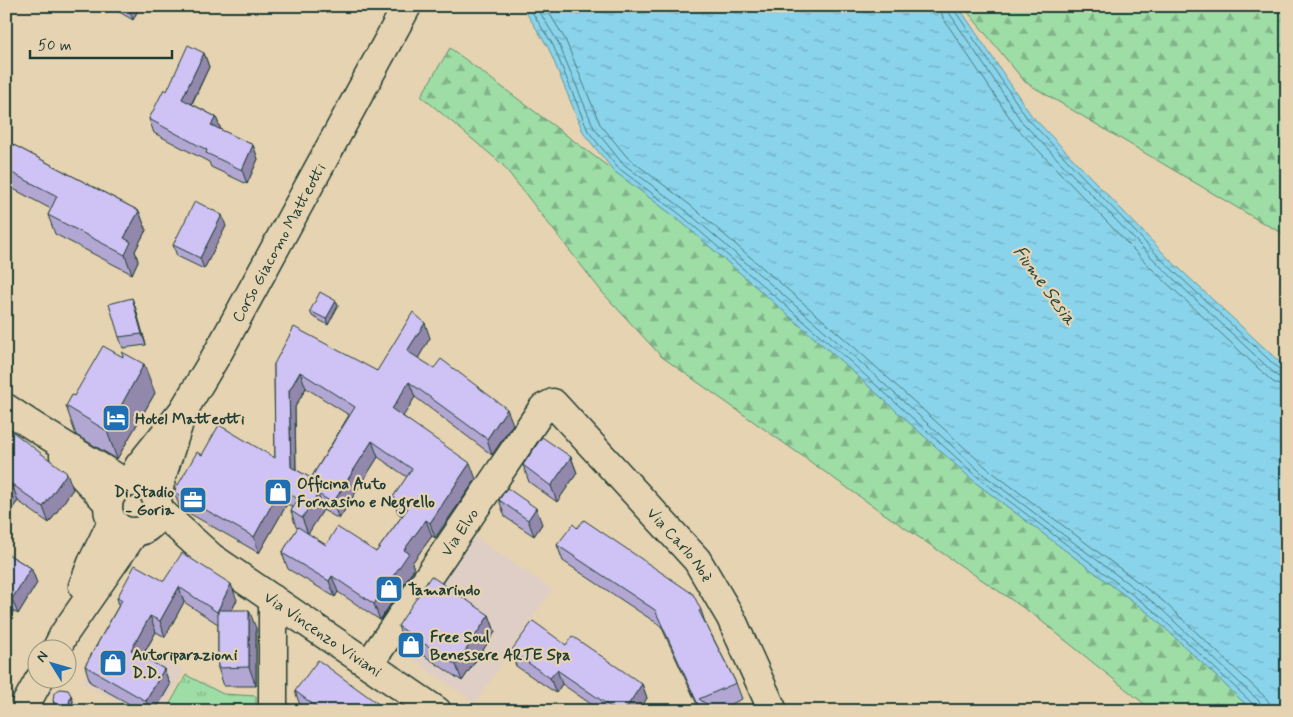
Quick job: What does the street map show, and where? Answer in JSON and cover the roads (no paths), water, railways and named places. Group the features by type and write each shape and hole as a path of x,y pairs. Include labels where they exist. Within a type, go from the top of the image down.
{"main road":[{"name":"Corso Giacomo Matteotti","path":"61,640 92,563 134,508 161,478 183,411 219,351 407,6"},
{"name":"Via Elvo","path":"369,664 544,408 553,403"},
{"name":"Via Carlo Noè","path":"553,403 697,560 731,618 773,711"},
{"name":"Via Vincenzo Viviani","path":"6,408 40,432 81,455 134,508 274,599 437,711"},
{"path":"273,711 274,599"},
{"path":"22,711 34,690"}],"water":[{"name":"Fiume Sesia","path":"522,6 958,6 1031,115 1168,258 1287,369 1287,711 1253,711 1151,615 976,483 841,361 678,219 614,171 584,134 548,47"}],"place":[{"name":"Hotel Matteotti","path":"116,418"},
{"name":"Officina Auto Fornasino e Negrello","path":"278,492"},
{"name":"Di Stadio - Goria","path":"193,500"},
{"name":"Tamarindo","path":"389,589"},
{"name":"Free Soul Benessere ARTE Spa","path":"411,645"},
{"name":"Autoriparazioni D.D.","path":"113,663"}]}
